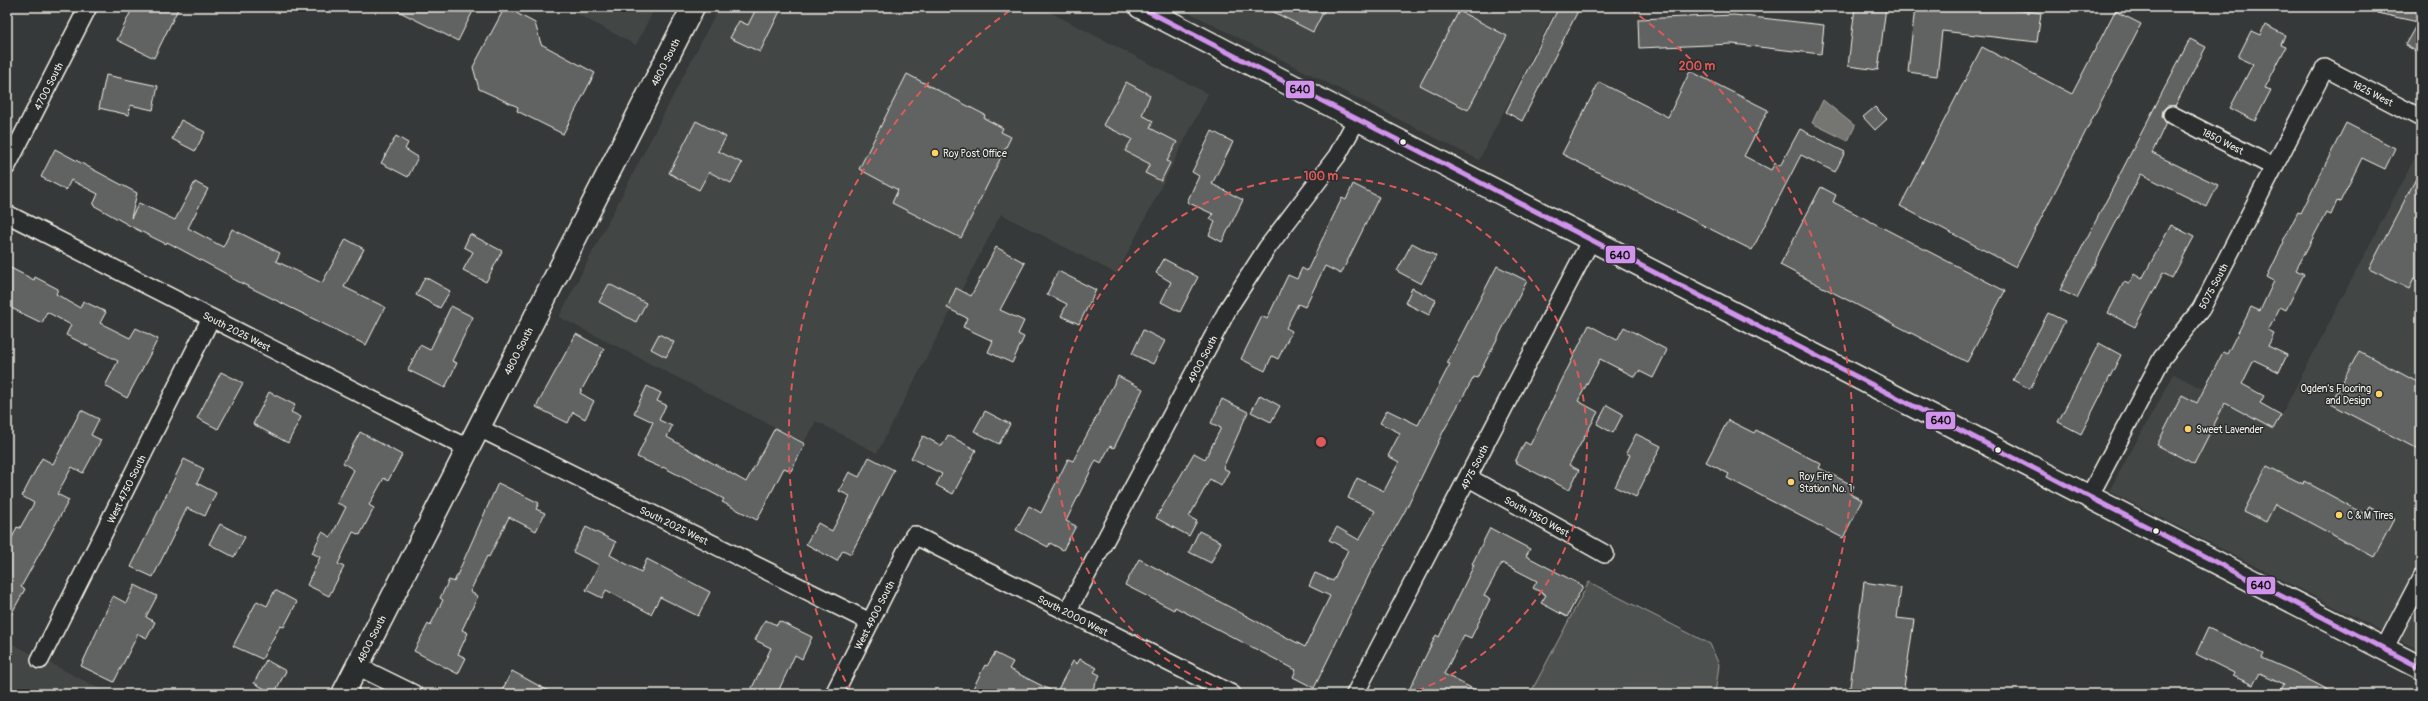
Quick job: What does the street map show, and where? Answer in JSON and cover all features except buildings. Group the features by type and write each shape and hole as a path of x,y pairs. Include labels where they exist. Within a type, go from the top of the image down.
{"main road":[{"name":"4800 South","path":"343,694 693,7"},
{"path":"1140,7 2421,668"}],"street":[{"name":"4700 South","path":"7,166 88,7"},
{"name":"1825 West","path":"2325,68 2421,118"},
{"name":"5075 South","path":"2089,497 2162,358 2201,309 2325,68"},
{"name":"1850 West","path":"2172,114 2274,167"},
{"name":"4900 South","path":"1067,612 1229,307 1267,248 1337,156 1358,119"},
{"name":"South 2025 West","path":"7,214 467,448"},
{"name":"4975 South","path":"1355,694 1469,478 1590,240"},
{"name":"West 4750 South","path":"40,660 211,318"},
{"name":"South 2025 West","path":"479,428 870,622"},
{"name":"South 1950 West","path":"1469,478 1605,554"},
{"name":"South 2000 West","path":"914,535 1232,694"},
{"name":"West 4900 South","path":"834,694 914,535"},
{"path":"2384,649 2421,578"},
{"path":"357,666 414,694"}],"shaded area":[{"path":"564,7 655,7 636,45"},
{"path":"719,7 1040,7 1208,94 1117,274 1001,214 877,453 816,421 804,442 559,317"},
{"path":"1178,7 1557,7 1479,160"},
{"path":"1823,100 1855,126 1848,141 1812,123"},
{"path":"2421,146 2421,651 2109,491 2174,374 2275,427"},
{"path":"1589,582 1710,644 1719,665 1715,694 1530,694"},
{"path":"7,641 110,694 7,694"}],"transit line":[{"name":"640","path":"1140,7 2421,668"}],"place":[{"name":"Roy Post Office","path":"935,153"},
{"name":"Ogden's Flooring and Design","path":"2379,394"},
{"name":"Sweet Lavender","path":"2188,429"},
{"name":"Roy Fire Station No. 1","path":"1791,482"},
{"name":"C & M Tires","path":"2339,515"}]}
